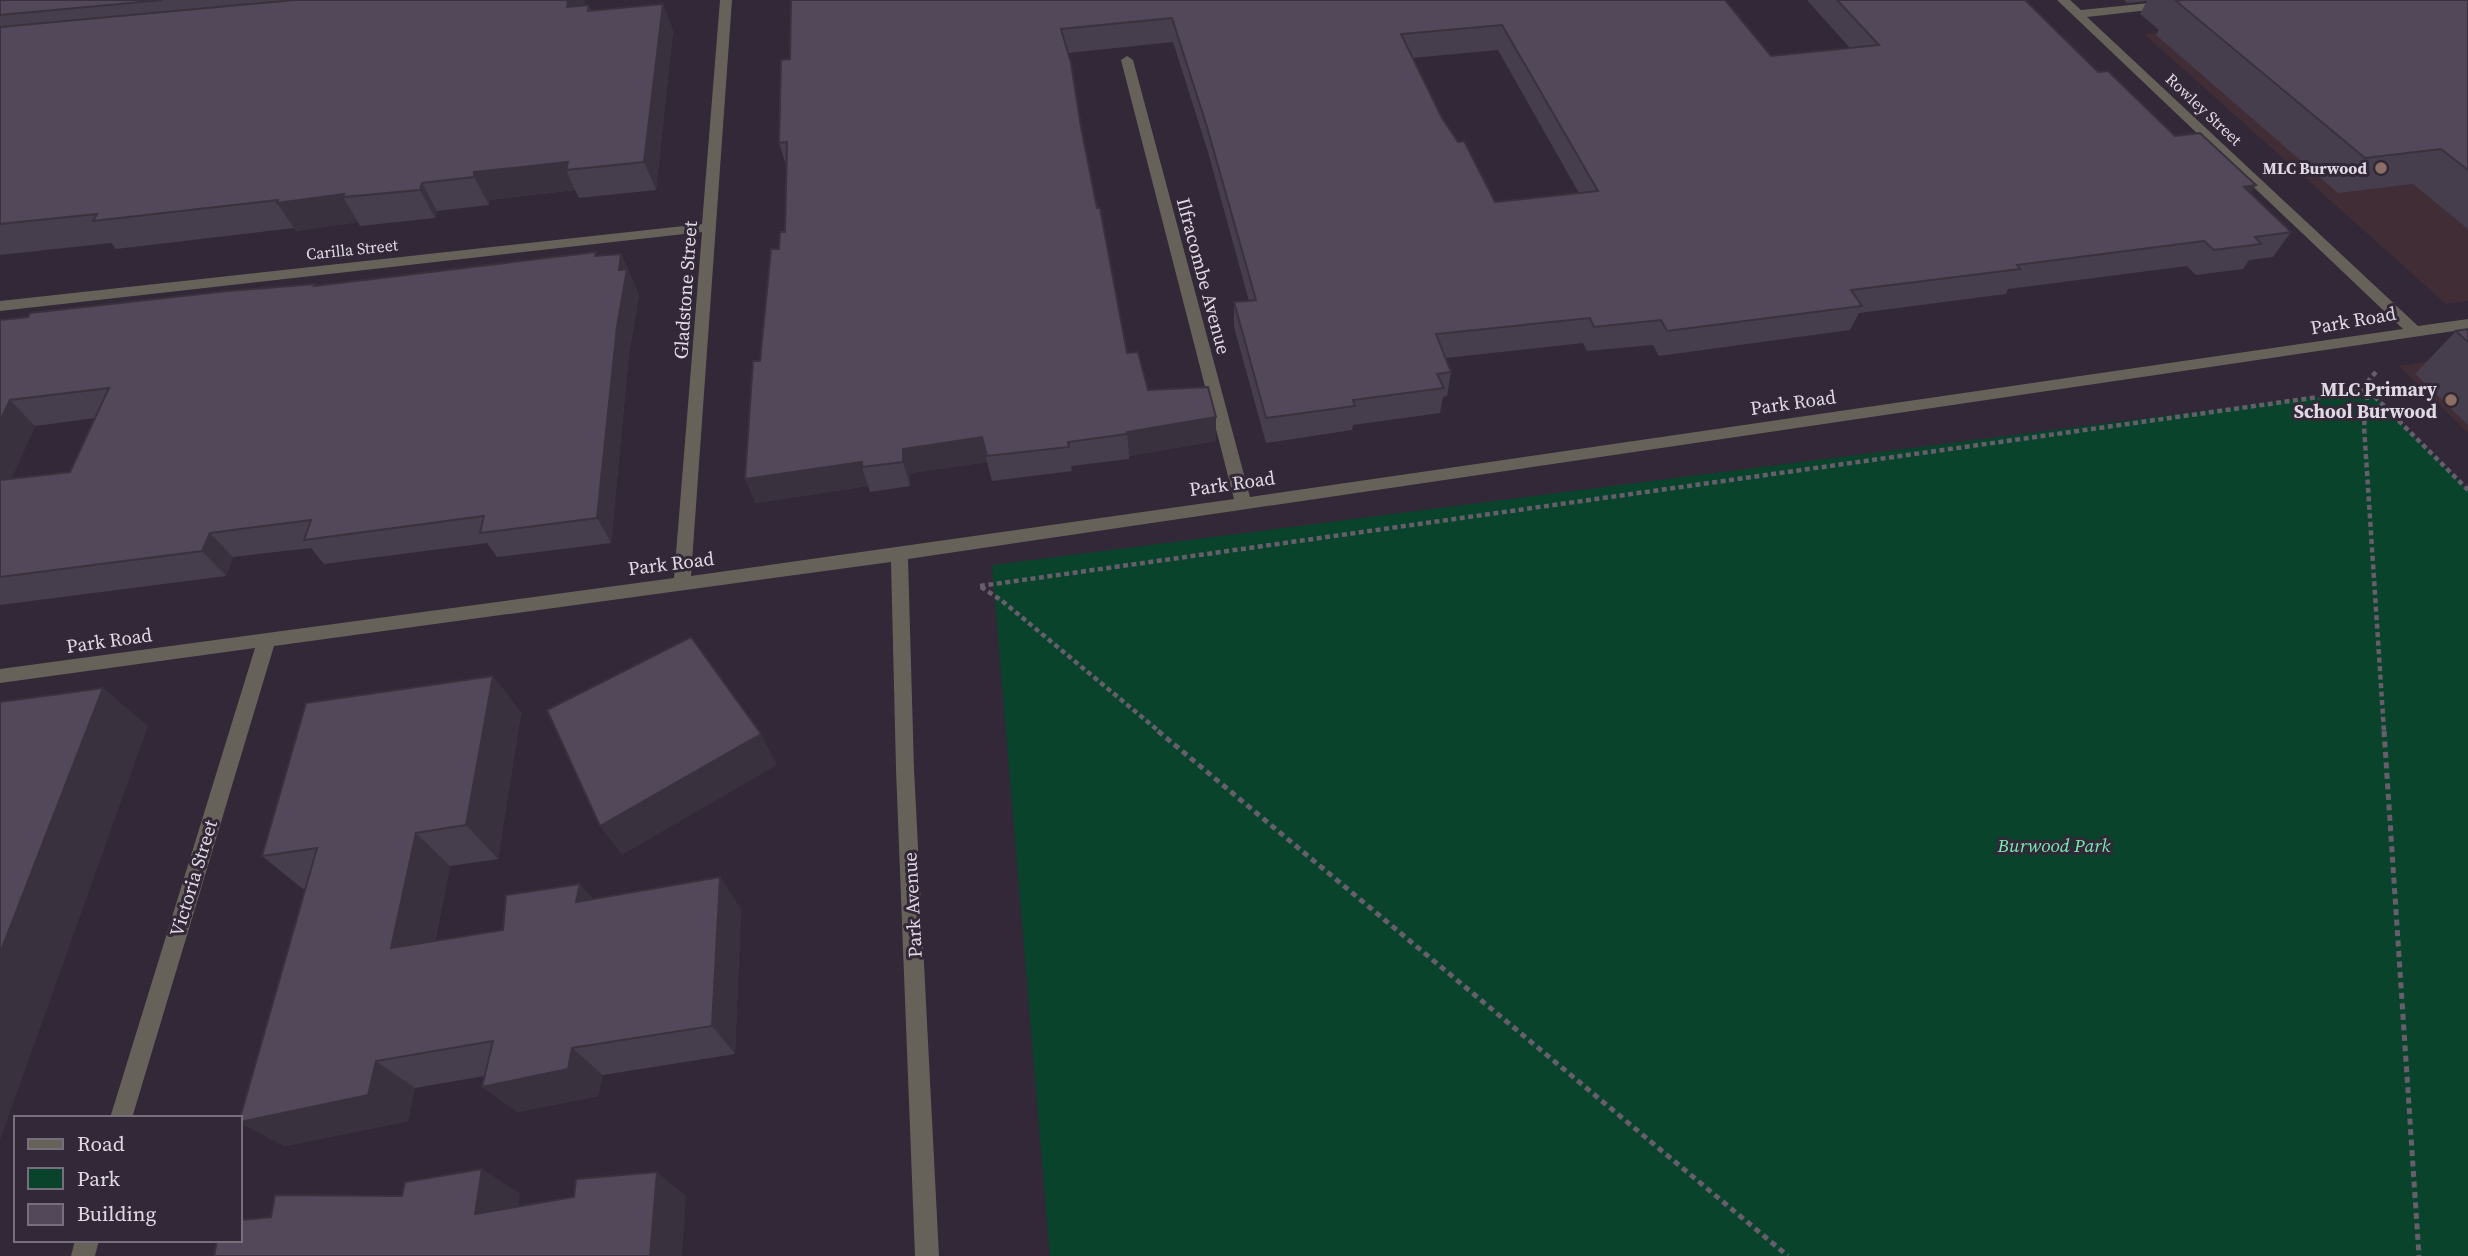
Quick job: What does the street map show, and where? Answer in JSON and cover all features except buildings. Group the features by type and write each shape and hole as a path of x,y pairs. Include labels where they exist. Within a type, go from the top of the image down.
{"street":[{"name":"Gladstone Street","path":"682,583 726,0"},
{"name":"Rowley Street","path":"2063,0 2413,330"},
{"path":"2079,14 2211,0"},
{"name":"Ilfracombe Avenue","path":"1127,60 1243,502"},
{"name":"Carilla Street","path":"0,306 709,227"},
{"name":"Park Road","path":"0,676 899,554 2468,324"},
{"name":"Park Avenue","path":"899,554 905,769 928,1256"},
{"name":"Victoria Street","path":"122,1116 267,639"}],"path":[{"path":"2380,367 2369,380 2364,426 2419,1256"},
{"path":"2368,390 2468,490"},
{"path":"1788,1256 1023,618 980,586 2368,390"}],"shaded area":[{"name":"MLC Burwood","path":"2442,0 2468,0 2468,301 2446,304 2144,34"},
{"name":"MLC Primary School Burwood","path":"2468,355 2468,433 2399,366"}],"green space":[{"name":"Burwood Park","path":"2368,390 2468,490 2468,1256 1050,1256 992,565"}],"place":[{"name":"MLC Burwood","path":"2381,168"},
{"name":"MLC Primary School Burwood","path":"2451,400"}]}
